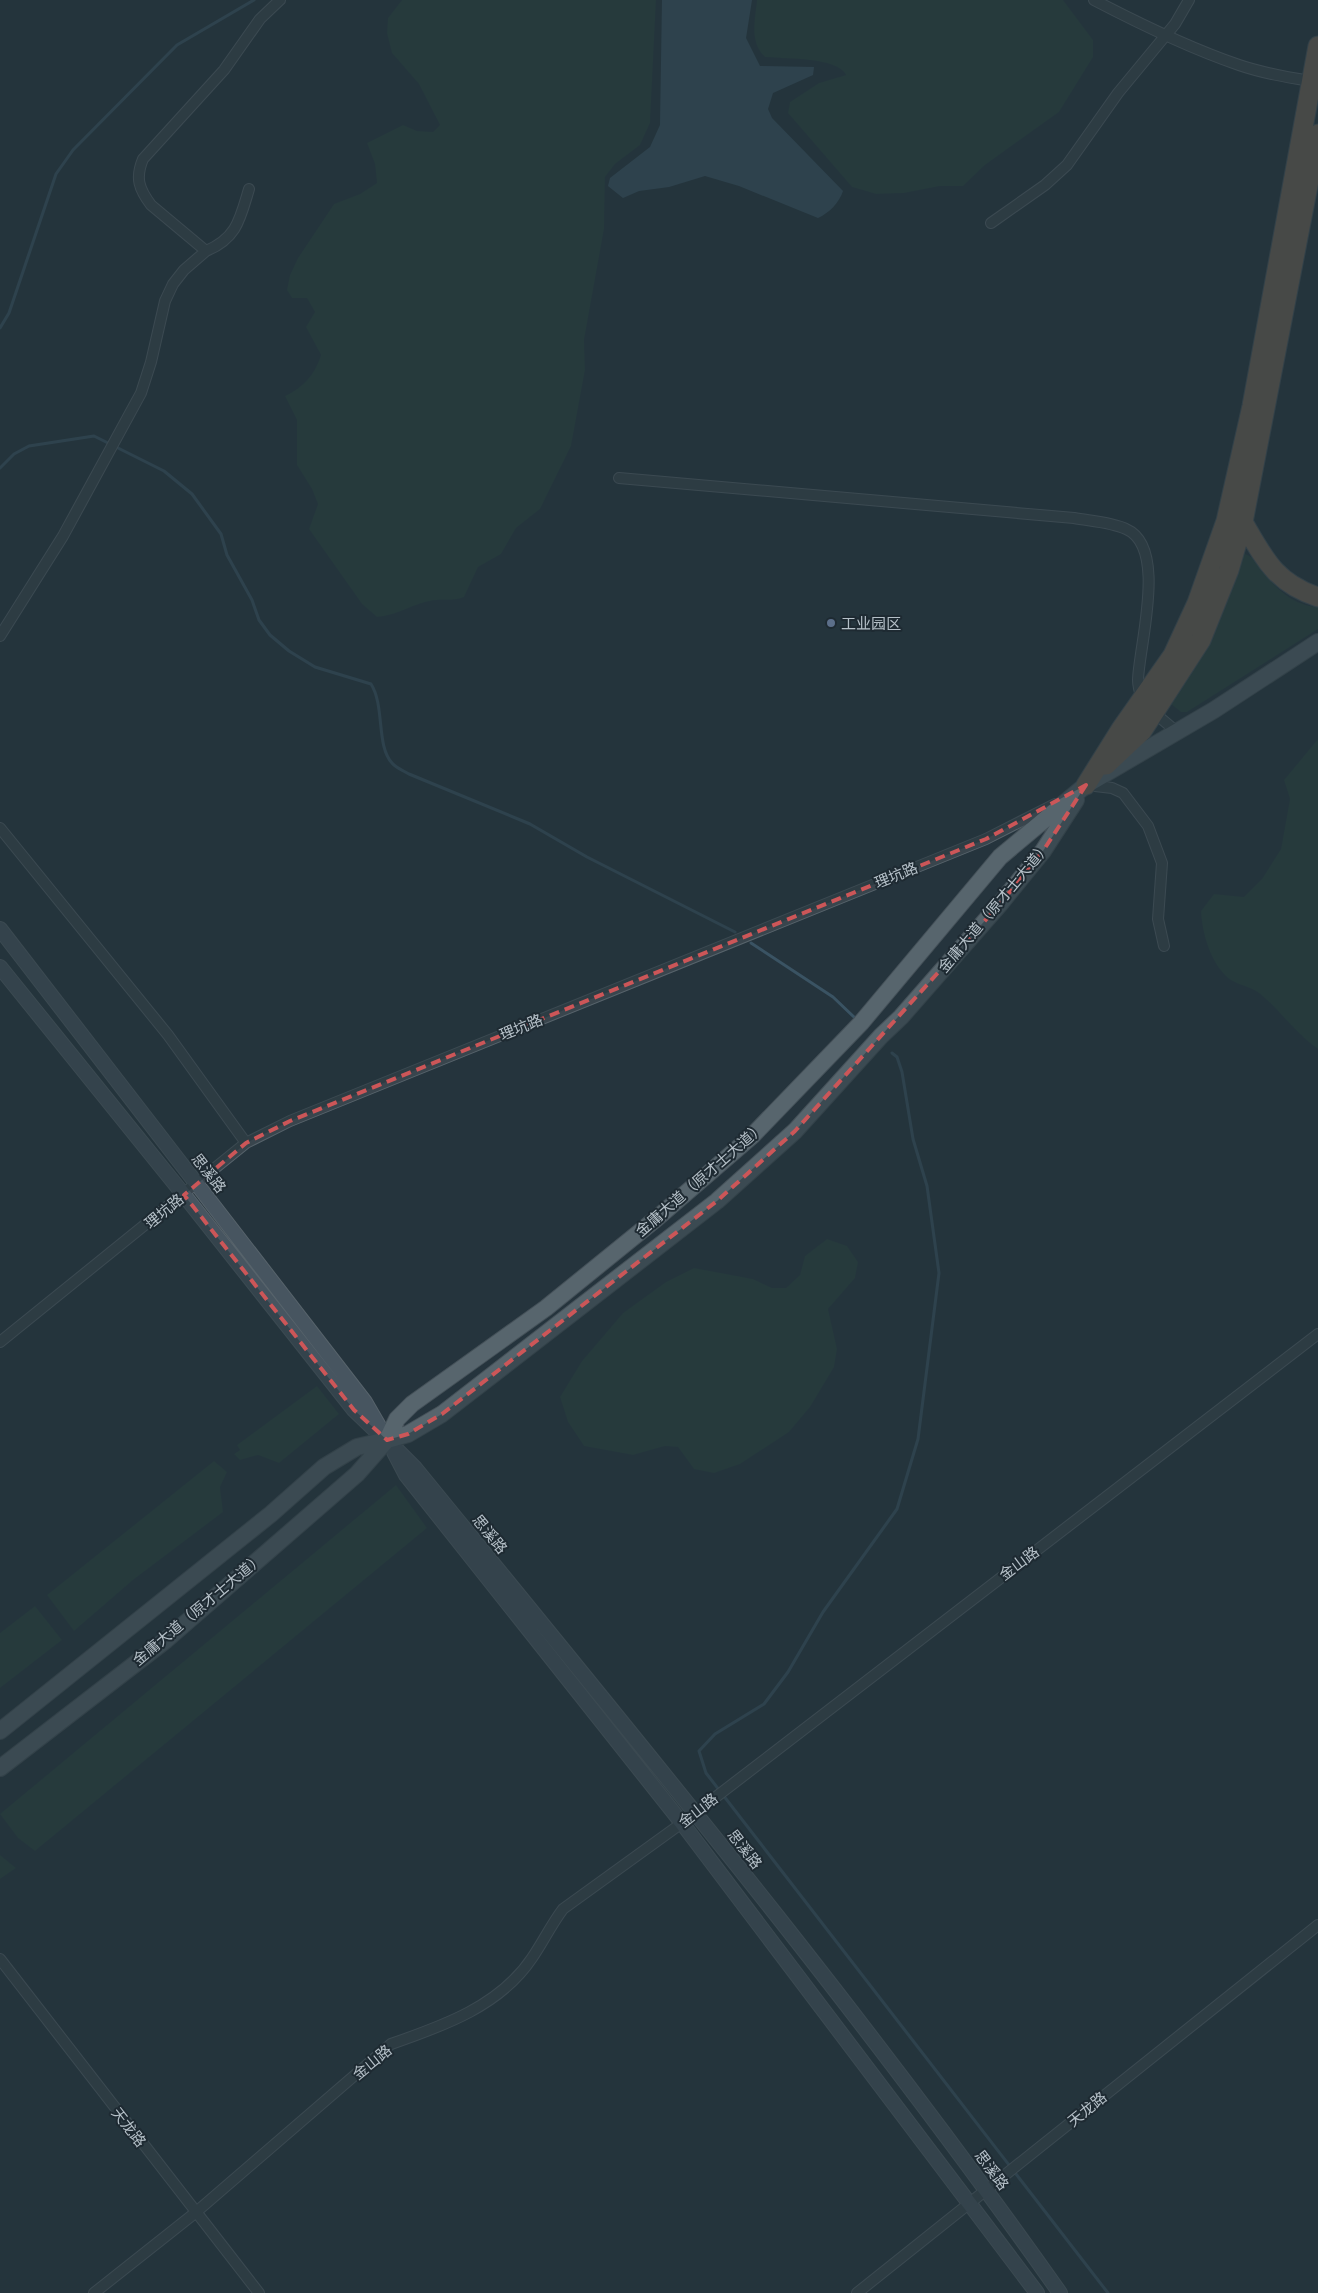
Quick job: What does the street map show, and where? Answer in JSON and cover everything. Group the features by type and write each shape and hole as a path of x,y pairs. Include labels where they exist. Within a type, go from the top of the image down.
{"highway":[{"path":"1148,706 1197,603 1226,521 1252,406 1310,81 1318,46"},
{"path":"1086,785 1201,640 1229,570 1243,522 1317,142"},
{"path":"1243,522 1276,575 1298,589 1318,597"}],"main road":[{"path":"1086,785 1178,732 1318,642"},
{"name":"金庸大道（原才士大道）","path":"0,1768 166,1640 358,1474 387,1440 397,1419 412,1404 546,1308 657,1218 752,1136 864,1020 1000,858 1086,785"},
{"name":"金庸大道（原才士大道）","path":"0,1731 271,1514 324,1468 357,1447 408,1434 442,1414 716,1201 795,1131 881,1036 901,1017 1000,904 1043,851 1086,785"},
{"path":"864,1020 881,1036"}],"street":[{"path":"206,251 151,205 138,184 138,171 143,159 224,70 260,18 280,0"},
{"path":"1094,0 1166,35 1238,65 1266,73 1310,81"},
{"path":"991,223 1045,185 1067,165 1118,93 1166,35 1189,0"},
{"path":"0,636 63,536 141,393 151,362 165,301 173,284 184,270 206,251 219,246 236,230 249,189"},
{"path":"620,478 1074,518 1126,528 1136,535 1144,548 1148,562 1149,583 1138,682 1148,706 1178,732"},
{"path":"1086,785 1112,788 1123,793 1148,826 1162,863 1158,919 1164,946"},
{"name":"理坑路","path":"0,1342 246,1143 290,1121 986,839 1030,818 1086,785"},
{"path":"0,828 168,1035 246,1143"},
{"name":"思溪路","path":"0,930 365,1402 406,1475 682,1823 1038,2293"},
{"name":"思溪路","path":"0,967 354,1410 415,1468 695,1812 987,2190 1060,2293"},
{"name":"金山路","path":"94,2293 195,2213 391,2044 471,2012 507,1988 532,1958 562,1909 682,1823 1318,1334"},
{"name":"天龙路","path":"857,2293 1318,1925"},
{"name":"天龙路","path":"0,1959 195,2213 259,2293"}],"highlighted area":[{"path":"1086,785 1043,851 1000,904 795,1131 717,1201 442,1414 408,1434 387,1440 354,1410 184,1195 246,1143 290,1121 986,839"}],"green space":[{"path":"402,0 656,0 650,123 640,145 615,164 605,177 604,229 584,340 585,370 571,446 540,509 516,528 501,554 478,567 464,597 430,601 377,617 362,604 309,529 318,504 312,489 297,465 297,420 285,396 308,379 316,368 321,355 306,327 315,312 307,298 292,298 287,290 290,275 298,258 334,204 360,194 377,183 375,164 367,143 403,125 417,131 433,132 440,125 419,84 392,53 387,33 388,18"},
{"path":"757,0 1063,0 1093,40 1093,57 1059,112 985,165 963,186 940,186 904,193 876,194 852,187 788,113 790,102 819,83 846,75 841,69 822,62 765,57 760,51 755,38 754,23"},
{"path":"1245,554 1254,560 1282,592 1302,604 1318,607 1318,629 1187,712 1181,712 1171,704 1184,681 1240,559"},
{"path":"1318,739 1318,1049 1302,1036 1259,993 1228,978 1216,964 1208,947 1201,911 1214,894 1244,897 1262,879 1281,849 1290,799 1284,780"},
{"path":"827,1239 847,1246 858,1262 855,1278 828,1309 837,1349 834,1367 810,1407 789,1432 740,1464 714,1473 694,1469 678,1447 665,1446 633,1455 584,1446 568,1422 560,1397 582,1361 623,1313 666,1282 694,1268 753,1279 772,1288 786,1288 800,1275 805,1256"},
{"path":"317,1386 339,1414 279,1463 258,1455 240,1460 234,1454 240,1450 237,1445"},
{"path":"214,1461 227,1472 220,1487 223,1512 133,1580 74,1631 47,1595"},
{"path":"396,1485 427,1528 35,1851 18,1838 0,1814"},
{"path":"35,1606 62,1640 0,1688 0,1633"},
{"path":"0,1855 16,1868 0,1879"}],"water":[{"path":"662,0 752,0 746,38 760,66 814,67 813,75 773,93 768,109 772,118 843,191 833,207 826,213 818,218 739,186 705,176 669,187 639,191 623,198 608,186 610,178 650,147 660,125"}],"waterway":[{"path":"0,328 9,313 56,174 73,150 177,45 254,0"},
{"path":"0,468 14,454 29,446 94,436 164,471 192,494 221,534 227,555 252,600 259,620 270,635 289,651 315,667 371,684 378,703 384,747 392,763 409,774 530,824 587,857 735,932"},
{"path":"751,943 833,997 854,1017"},
{"path":"892,1053 897,1057 902,1072 913,1139 927,1186 939,1273 918,1439 897,1509 823,1612 788,1672 764,1704 715,1734 699,1751 706,1773 1108,2293"}],"place":[{"name":"工业园区","path":"831,623"}]}
